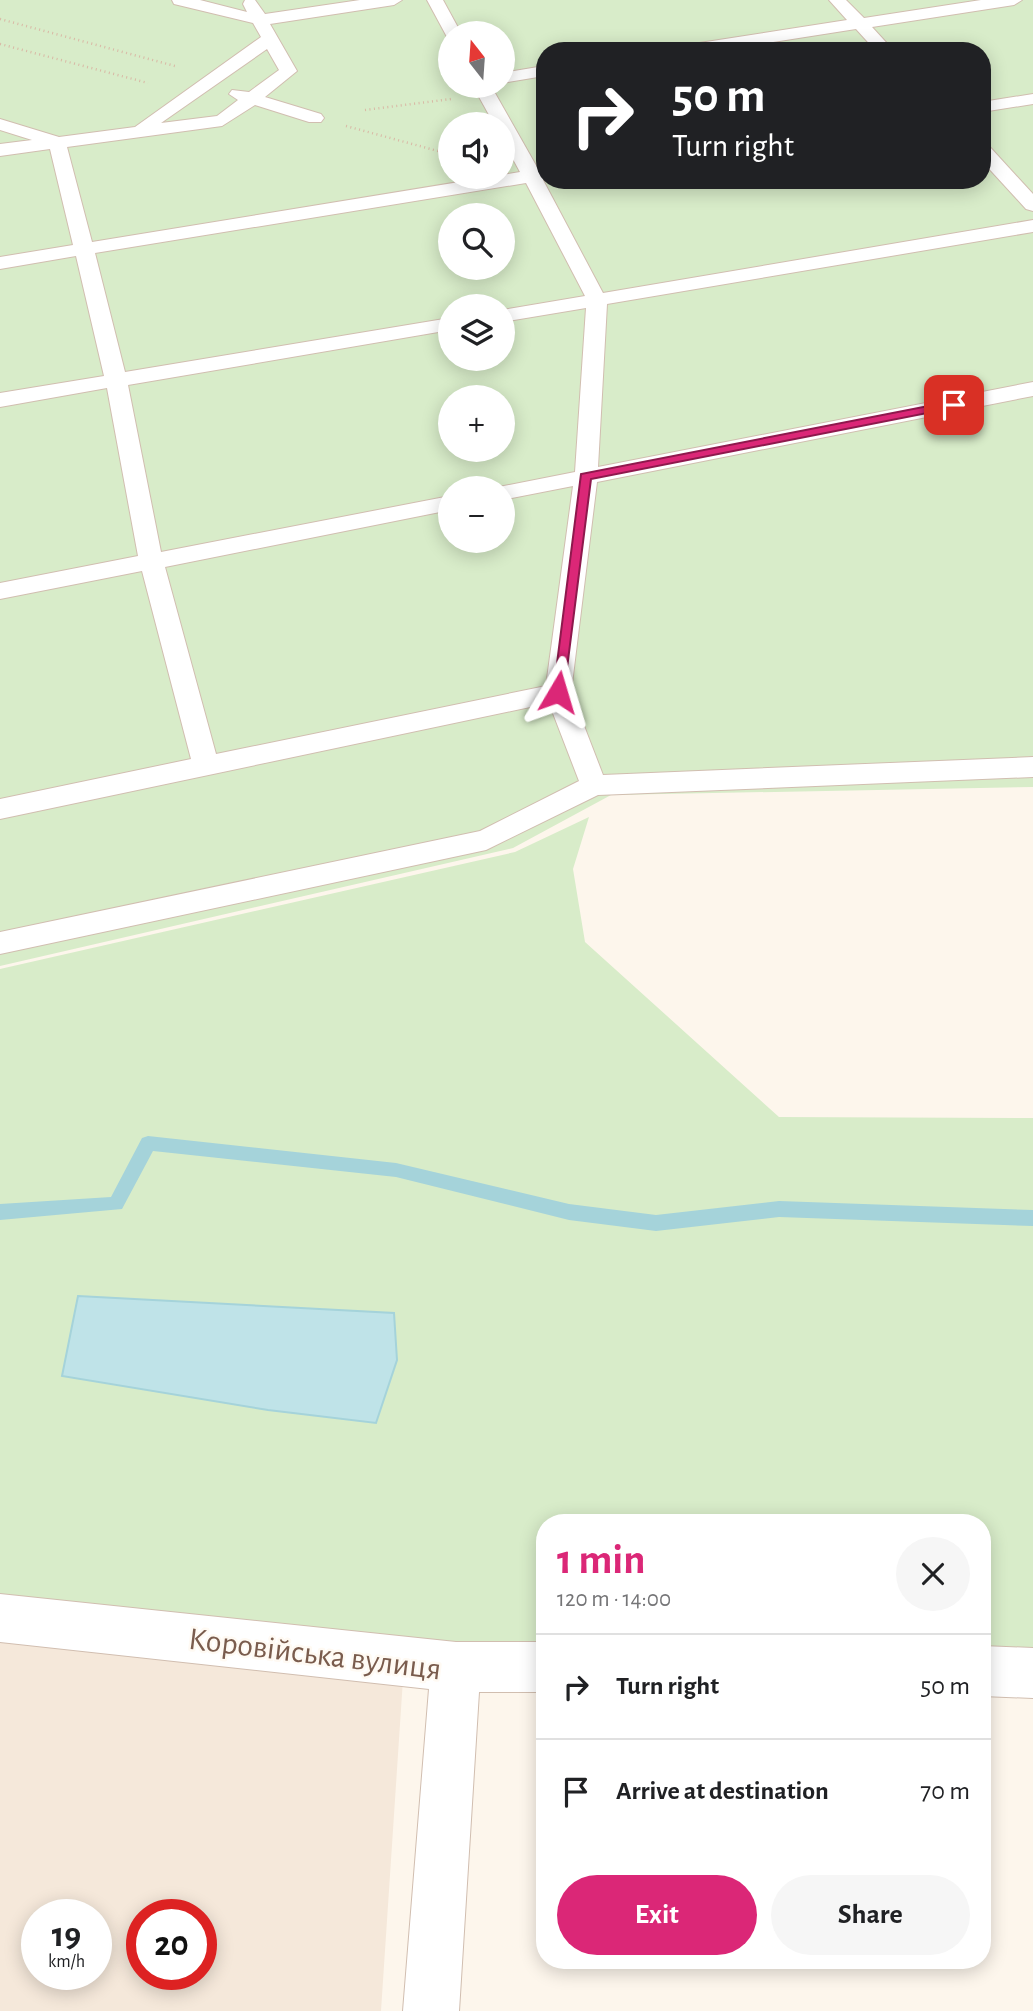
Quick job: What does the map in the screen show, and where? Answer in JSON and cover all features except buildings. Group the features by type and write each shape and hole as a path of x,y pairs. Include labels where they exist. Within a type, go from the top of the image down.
{"street":[{"name":"Коровійська вулиця","path":"0,1618 456,1667 431,2011"},
{"path":"456,1667 536,1667"},
{"path":"991,1671 1033,1673"}],"lane":[{"path":"180,0 260,20 394,0"},
{"path":"0,150 222,121 250,97 288,71 248,0"},
{"path":"435,0 446,21"},
{"path":"837,0 878,42"},
{"path":"738,42 1014,0"},
{"path":"140,130 270,39"},
{"path":"515,76 536,72"},
{"path":"203,86 250,97 315,118"},
{"path":"489,98 536,172"},
{"path":"991,106 1033,99"},
{"path":"0,124 57,142"},
{"path":"57,142 116,380 151,561 206,766"},
{"path":"991,160 1033,205"},
{"path":"0,263 536,175"},
{"path":"545,189 597,300 586,477 558,692 594,785"},
{"path":"515,314 1033,226"},
{"path":"0,400 438,326"},
{"path":"515,491 1033,389"},
{"path":"0,591 438,505"},
{"path":"0,809 558,692"},
{"path":"0,943 486,840 594,785 1033,767"}],"path":[{"path":"0,19 203,86"},
{"path":"0,44 203,86"},
{"path":"365,110 438,98"},
{"path":"315,118 438,151"}],"shaded area":[{"path":"0,1600 404,1664 381,2011 0,2011"}],"green space":[{"path":"0,0 1033,0 1033,787 611,795 513,848 0,966"},
{"path":"589,817 573,869 585,942 779,1117 1033,1118 1033,1669 991,1669 991,1514 536,1514 536,1665 404,1664 0,1600 0,969 515,852","holes":["78,1296 393,1313 376,1423 268,1410 62,1376"]}],"water":[{"path":"78,1296 394,1313 397,1360 376,1423 268,1410 62,1376"}],"waterway":[{"path":"0,1212 116,1204 148,1143 396,1170 569,1212 656,1223 779,1209 1033,1218"}],"route":[{"path":"558,692 586,477 954,405"}]}
